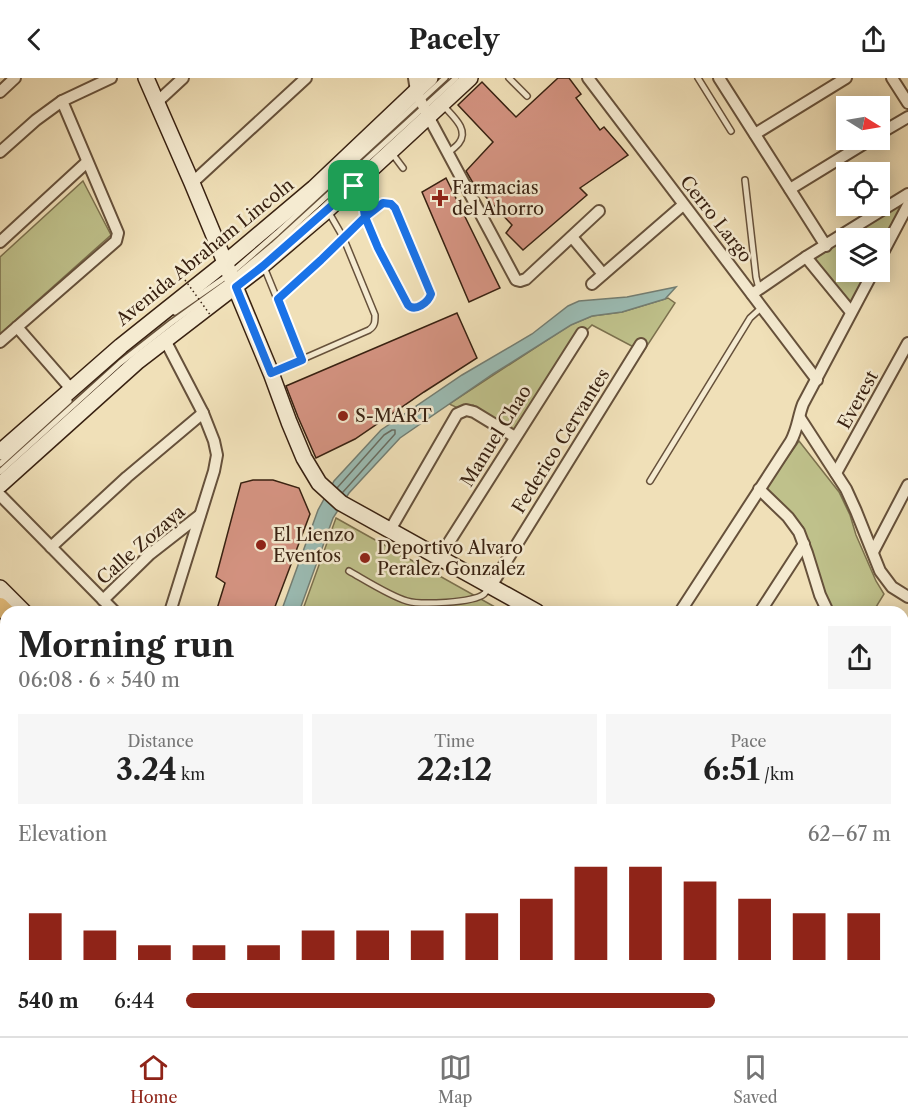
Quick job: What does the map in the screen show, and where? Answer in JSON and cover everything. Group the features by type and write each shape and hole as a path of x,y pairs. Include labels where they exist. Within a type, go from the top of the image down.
{"main road":[{"path":"146,78 231,276 300,449 319,483 341,503 526,606"},
{"name":"Avenida Abraham Lincoln","path":"0,452 121,346 231,276 314,189 421,99 430,78"},
{"path":"0,485 138,361 165,340 231,276 263,266 354,186 390,151 421,99 442,104 470,78"},
{"path":"0,588 18,606"}],"street":[{"path":"0,92 15,78"},
{"path":"0,152 36,120 84,83 111,78"},
{"path":"156,103 183,78"},
{"path":"192,183 306,78"},
{"name":"Cerro Largo","path":"588,78 683,205 756,292 763,307 817,380"},
{"path":"755,134 846,78"},
{"path":"892,78 908,103"},
{"path":"721,79 826,246"},
{"path":"421,99 516,280 523,281 599,211"},
{"path":"0,342 117,240 118,233 62,101"},
{"path":"890,128 908,117"},
{"path":"790,189 854,150"},
{"path":"0,242 87,162"},
{"path":"756,292 908,194"},
{"path":"592,284 683,205"},
{"path":"890,239 908,205"},
{"path":"572,237 603,274"},
{"path":"807,257 851,312"},
{"path":"684,606 791,441 798,426 803,404 868,282"},
{"path":"17,327 72,390"},
{"name":"Manuel Chao","path":"440,558 582,333"},
{"path":"165,340 203,413 217,456 172,606"},
{"name":"Everest","path":"836,473 908,343"},
{"name":"Federico Cervantes","path":"491,586 641,344"},
{"path":"390,530 457,414 466,410 474,412 515,437"},
{"path":"51,547 127,477 203,413"},
{"path":"800,418 851,499 885,580 908,597"},
{"path":"873,552 908,485"},
{"path":"759,489 794,524 804,544 826,606"},
{"path":"0,495 109,606"},
{"name":"Calle Zozaya","path":"103,600 150,554 201,514"},
{"path":"764,606 804,544"}],"lane":[{"path":"421,99 445,78"},
{"path":"421,99 456,78"},
{"path":"509,78 527,96"},
{"path":"698,78 731,131"},
{"path":"442,104 462,127 463,135 460,142 448,153"},
{"path":"390,151 403,168"},
{"path":"745,180 756,292"},
{"path":"278,299 343,237 365,217 383,203 391,204 395,208 431,294 427,302 414,308 408,305 378,248 365,217 363,204 354,186"},
{"path":"271,373 369,330 375,322 375,315 343,237 327,210"},
{"path":"263,266 302,360"},
{"path":"0,464 115,359 169,316 231,276"},
{"path":"0,472 120,363 231,276"},
{"path":"650,481 750,318 763,307"},
{"path":"349,571 410,602 468,600 484,594 491,586"}],"path":[{"path":"184,280 211,316"}],"green space":[{"path":"83,181 111,235 0,334 0,257"},
{"path":"908,197 890,231 890,228 861,228 879,216 890,216 890,209"},
{"path":"836,245 836,282 863,282 849,307 813,260"},
{"path":"668,298 675,303 643,352 592,325 584,333 514,433 473,405 460,409 449,404 570,325 592,316 622,312"},
{"path":"799,441 839,492 850,515 856,535 884,594 877,606 828,606 818,583 803,527 764,491"},
{"name":"Deportivo Alvaro Peralez Gonzalez","path":"336,518 493,606 304,606"}],"water":[{"path":"676,287 665,299 622,312 592,316 571,325 493,374 400,438 349,493 333,518 301,606 283,606 318,510 334,481 381,430 462,375 532,334 568,306 579,301 627,297"}],"building":[{"path":"558,78 569,78 581,94 576,98 600,130 604,127 628,155 580,188 587,195 523,250 506,233 512,225 473,183 466,171 493,142 458,105 482,82 516,117"},
{"path":"446,178 500,288 469,302 422,192"},
{"name":"S-MART","path":"457,313 477,358 355,439 316,458 286,386"},
{"name":"El Lienzo Eventos","path":"253,480 273,480 299,488 310,514 275,606 218,606 225,583 216,577 241,483"}],"place":[{"name":"Farmacias del Ahorro","path":"440,198"},
{"name":"S-MART","path":"343,416"},
{"name":"El Lienzo Eventos","path":"261,545"},
{"name":"Deportivo Alvaro Peralez Gonzalez","path":"365,558"}],"route":[{"path":"354,186 236,287 271,373 302,360 278,299 365,217 378,248 409,307 414,308 430,299 431,294 395,208 387,202 383,203 365,217 363,204 354,186"}]}
